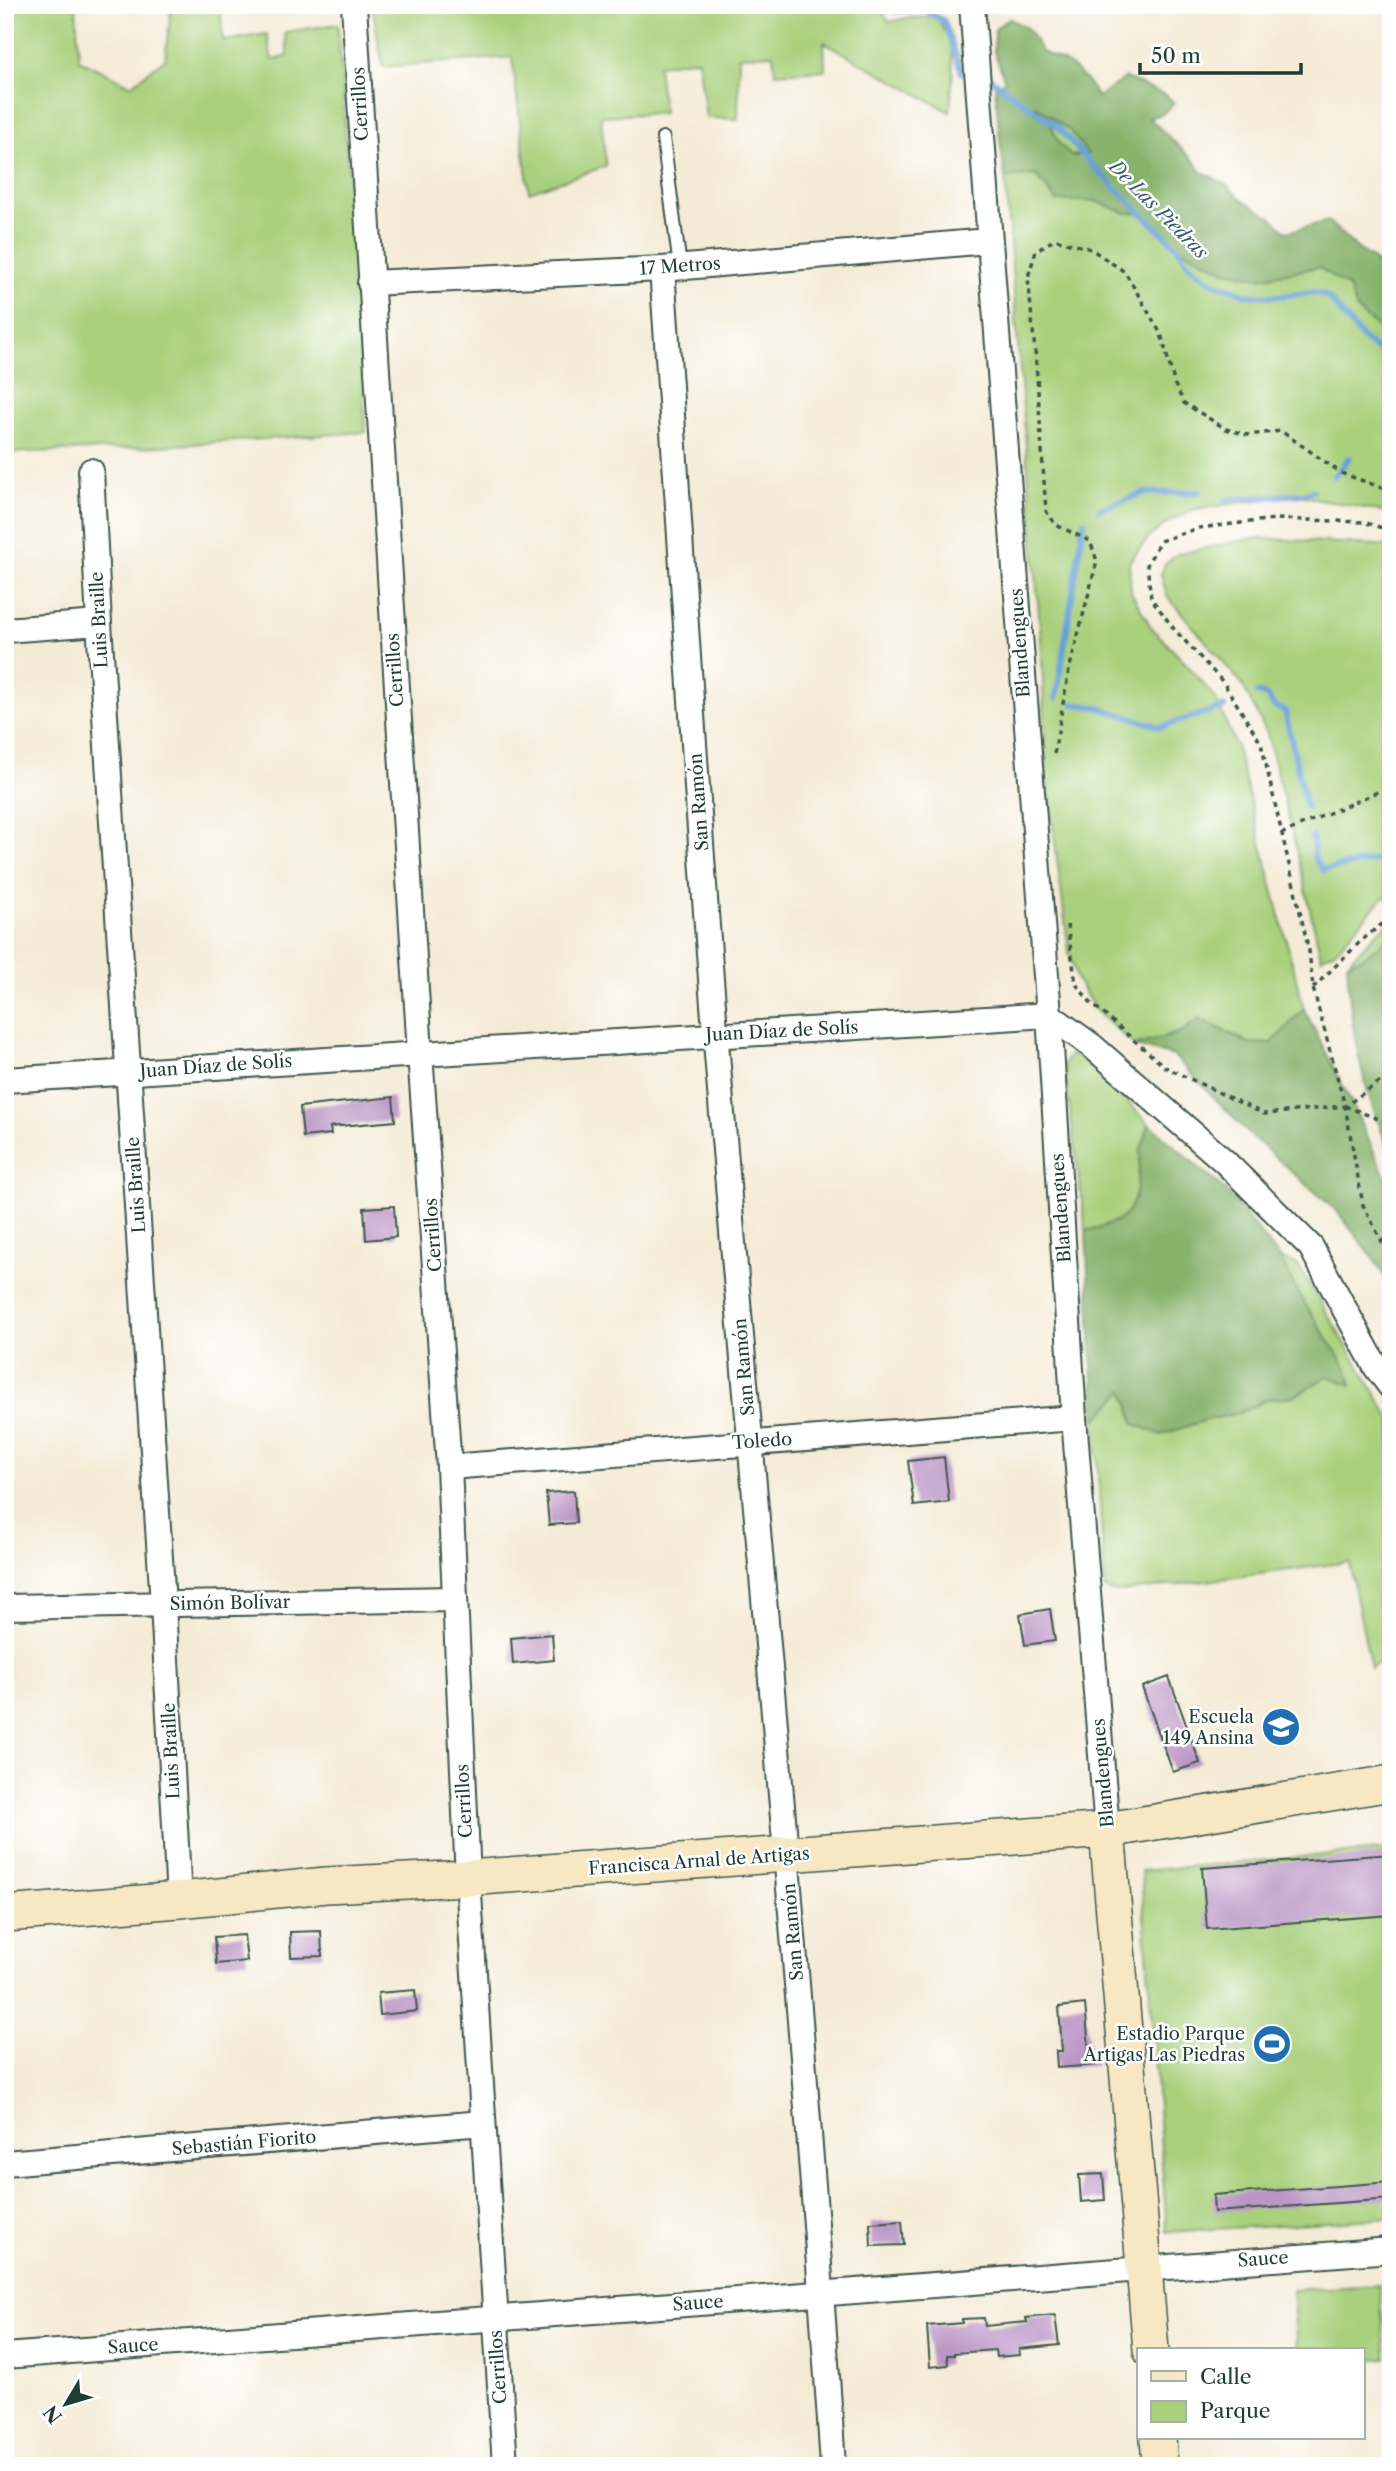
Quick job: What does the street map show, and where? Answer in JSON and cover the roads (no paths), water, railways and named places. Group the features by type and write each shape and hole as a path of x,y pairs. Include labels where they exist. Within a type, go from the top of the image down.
{"street":[{"name":"Cerrillos","path":"354,5 420,1053 450,1467 468,1878 505,2466"},
{"name":"Blandengues","path":"972,5 1049,1015 1074,1418 1151,2348"},
{"name":"17 Metros","path":"370,284 671,268 988,240"},
{"name":"San Ramón","path":"671,268 715,1034 787,1854 833,2466"},
{"name":"Luis Braille","path":"91,471 163,1604 179,1900"},
{"path":"5,630 99,623"},
{"name":"Juan Díaz de Solís","path":"5,1080 1049,1015"},
{"path":"1049,1015 1092,1045 1203,1143 1311,1247 1376,1367 1391,1387"},
{"name":"Toledo","path":"450,1467 1074,1418"},
{"name":"Simón Bolívar","path":"5,1607 454,1599"},
{"name":"Francisca Arnal de Artigas","path":"5,1914 327,1885 468,1878 1107,1830 1391,1783"},
{"name":"Sebastián Fiorito","path":"5,2163 482,2123"},
{"name":"Sauce","path":"5,2356 1391,2250"},
{"path":"1158,2440 1160,2466"}],"lane":[{"path":"663,138 671,268"}],"waterway":[{"name":"De Las Piedras","path":"881,5 897,11 922,9 944,21 962,73"},
{"name":"De Las Piedras","path":"988,77 1058,127 1091,164 1177,247 1188,264 1210,281 1247,295 1280,296 1313,292 1327,296 1363,339 1391,361"},
{"path":"1334,476 1349,458"},
{"path":"1225,500 1313,491"},
{"path":"1099,509 1144,493 1199,492"},
{"path":"1056,698 1084,522"},
{"path":"1257,693 1267,696 1274,706 1285,711 1306,807"},
{"path":"1073,704 1097,707 1161,727 1224,707"},
{"path":"1312,837 1315,860 1323,870 1391,857"}],"place":[{"name":"Escuela 149 Ansina","path":"1281,1727"},
{"name":"Estadio Parque Artigas Las Piedras","path":"1272,2044"}]}
